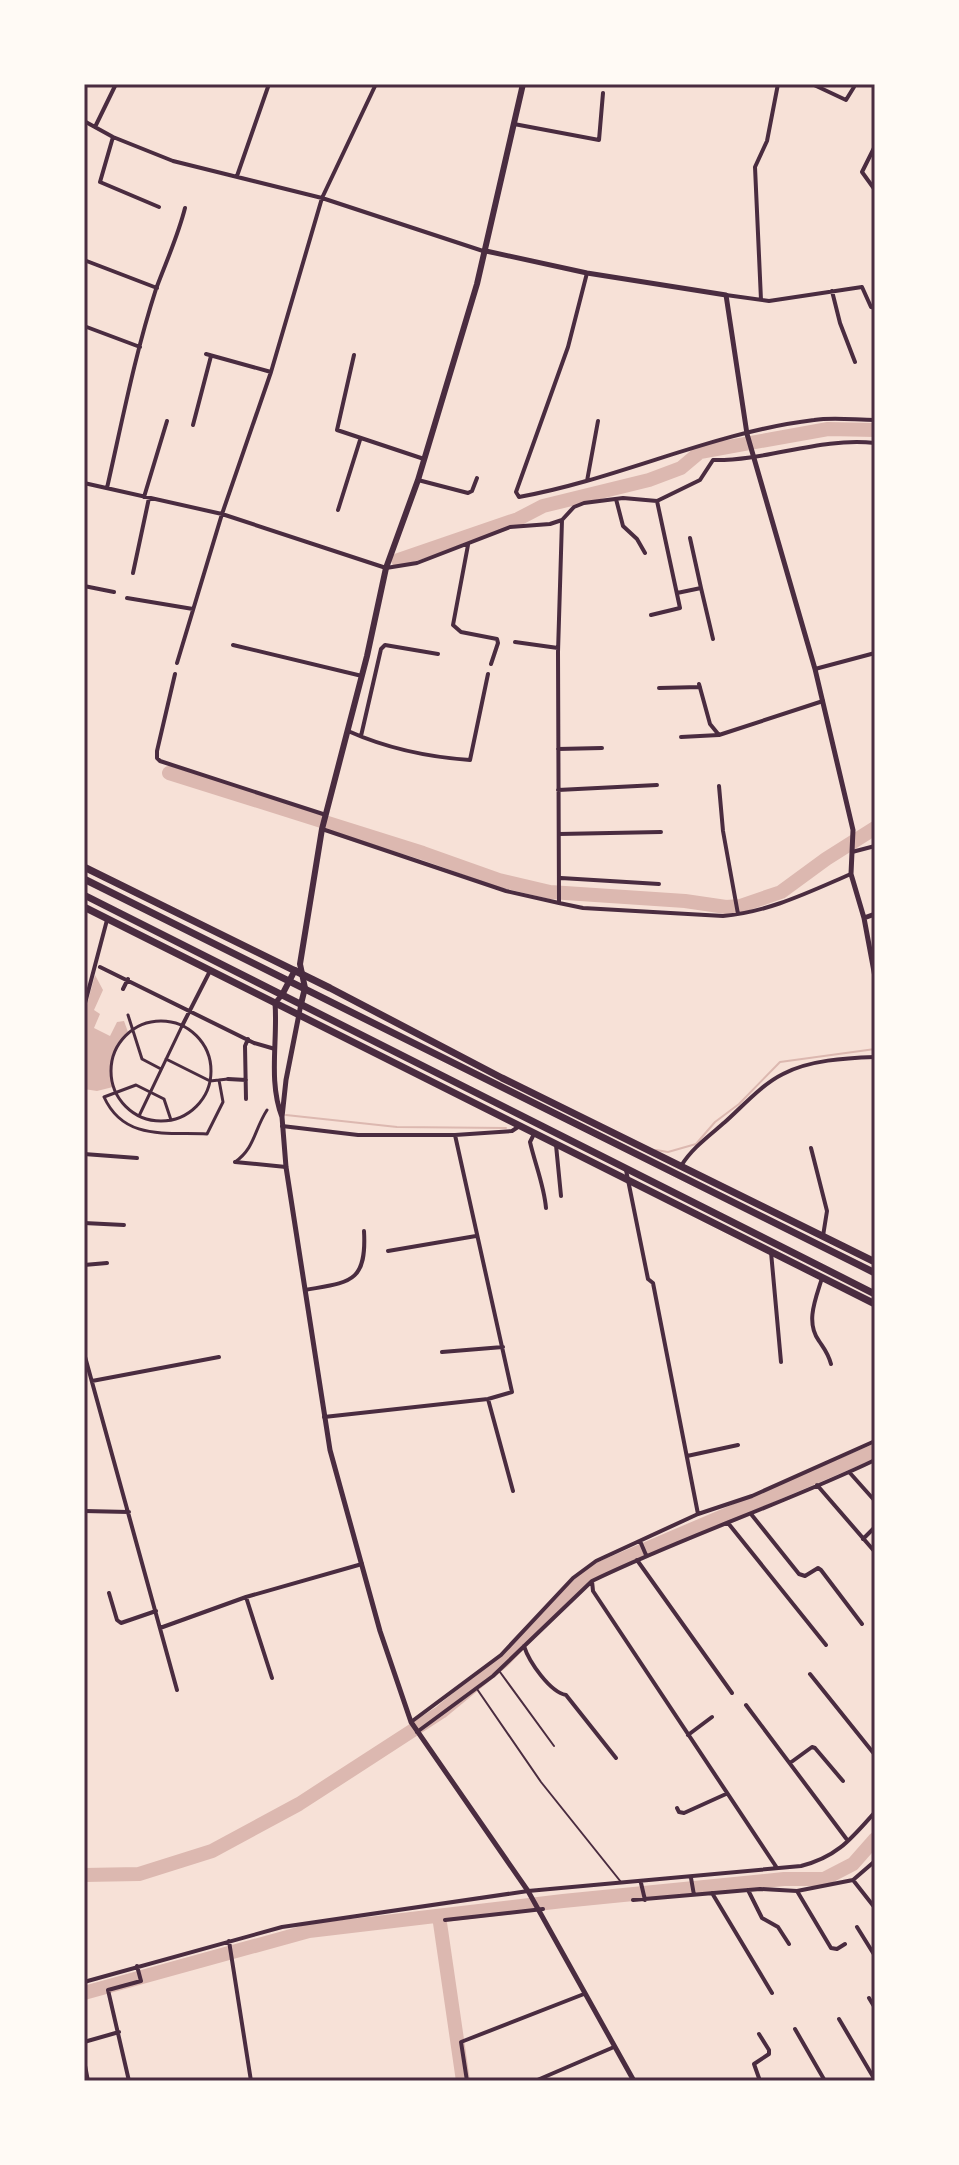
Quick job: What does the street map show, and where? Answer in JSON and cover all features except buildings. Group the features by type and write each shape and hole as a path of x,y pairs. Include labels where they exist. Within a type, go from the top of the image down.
{"highway":[{"path":"84,867 294,971 875,1273"},
{"path":"84,879 678,1170 875,1262"},
{"path":"84,895 875,1294"},
{"path":"84,907 875,1304"}],"main road":[{"path":"301,1004 305,988 300,964 323,828 386,568 418,480 486,251 523,84"},
{"path":"282,995 300,964"}],"street":[{"path":"95,127 116,84"},
{"path":"237,176 269,84"},
{"path":"177,663 222,514 271,372 322,198 376,84"},
{"path":"761,300 755,167 767,141 778,84"},
{"path":"812,84 846,100 854,87"},
{"path":"513,124 599,140 603,93"},
{"path":"84,121 113,137 173,161 322,198 486,251 587,273 761,300 863,287 871,307 875,308"},
{"path":"113,137 100,182 159,207"},
{"path":"875,146 862,172 875,190"},
{"path":"107,488 140,347 185,208"},
{"path":"84,260 157,288"},
{"path":"587,273 568,347 516,496 587,481 705,443 818,419 875,420"},
{"path":"832,291 855,362"},
{"path":"726,295 748,436 823,701 853,836 851,874 864,918 875,977"},
{"path":"84,326 140,347"},
{"path":"193,425 209,355 271,372"},
{"path":"354,355 336,427 339,433 424,459"},
{"path":"133,573 146,498 167,421"},
{"path":"587,481 598,421"},
{"path":"338,510 360,440"},
{"path":"84,483 222,514 386,568 417,563 510,527 550,524 562,520 574,507 584,503 616,499 657,501 700,480 713,460 809,445 875,443"},
{"path":"418,480 468,493 472,491 477,478"},
{"path":"616,499 623,526 637,539 645,553"},
{"path":"651,615 680,608 657,501"},
{"path":"559,903 558,648 562,520"},
{"path":"690,538 713,639"},
{"path":"468,545 453,625 461,632 497,639 491,664"},
{"path":"84,586 114,592"},
{"path":"677,593 701,588"},
{"path":"127,598 193,609"},
{"path":"515,642 558,648"},
{"path":"233,645 362,676"},
{"path":"361,736 381,649 385,645 438,654"},
{"path":"815,669 875,653"},
{"path":"175,674 157,751 160,761 326,816"},
{"path":"348,731 430,757 470,760 488,674"},
{"path":"659,688 700,686 710,724 719,735"},
{"path":"681,737 719,735 823,701"},
{"path":"558,749 602,748"},
{"path":"558,790 657,785"},
{"path":"719,786 723,831 737,912"},
{"path":"323,828 506,891 583,908 723,916 780,904 851,874"},
{"path":"559,834 661,832"},
{"path":"852,850 875,846"},
{"path":"561,881 659,884"},
{"path":"864,918 875,914"},
{"path":"84,1007 86,982 107,919"},
{"path":"100,967 248,1039 275,1049"},
{"path":"139,1116 210,970"},
{"path":"123,989 128,979"},
{"path":"282,995 275,1003 277,1105 282,1117"},
{"path":"301,1004 282,1117 286,1167 324,1417 380,1631 411,1722 529,1894 634,2081"},
{"path":"128,1015 142,1059 161,1069"},
{"path":"159,1021 182,1026 193,1033 204,1047 210,1063 210,1081 204,1096 194,1109 171,1120 153,1121 139,1116 124,1105 115,1092 110,1071 113,1055 132,1030 159,1021"},
{"path":"246,1099 245,1046 248,1039"},
{"path":"678,1170 694,1148 785,1073 827,1059 875,1057"},
{"path":"166,1059 210,1081 246,1080"},
{"path":"171,1120 164,1099 136,1085 104,1097 109,1108 133,1128 154,1134 207,1134 223,1102 219,1080"},
{"path":"235,1162 250,1150 256,1129 267,1110"},
{"path":"282,1126 358,1135 455,1135 512,1131 518,1126"},
{"path":"534,1134 530,1142 545,1190 546,1208"},
{"path":"324,1417 488,1399 512,1392 455,1135"},
{"path":"556,1145 561,1196"},
{"path":"811,1148 827,1211 823,1236"},
{"path":"84,1154 137,1158"},
{"path":"235,1162 286,1167"},
{"path":"626,1170 648,1279 653,1283 698,1514"},
{"path":"84,1223 124,1225"},
{"path":"305,1290 351,1280 358,1272 365,1253 364,1231"},
{"path":"388,1251 476,1236"},
{"path":"771,1252 781,1362"},
{"path":"84,1265 107,1263"},
{"path":"822,1278 812,1311 818,1340 826,1348 831,1364"},
{"path":"442,1352 503,1347"},
{"path":"84,1353 177,1690"},
{"path":"92,1381 219,1357"},
{"path":"488,1399 513,1491"},
{"path":"411,1722 501,1655 573,1578 596,1561 698,1514 752,1496 875,1441"},
{"path":"687,1456 738,1445"},
{"path":"417,1731 499,1671 592,1581 646,1555 875,1460"},
{"path":"850,1472 875,1501"},
{"path":"817,1485 875,1552"},
{"path":"84,1511 129,1512"},
{"path":"751,1514 799,1574 805,1576 818,1568 821,1570 862,1624"},
{"path":"728,1523 826,1645"},
{"path":"863,1539 875,1527"},
{"path":"640,1541 646,1555"},
{"path":"637,1560 732,1693"},
{"path":"160,1628 246,1597 362,1564"},
{"path":"592,1581 593,1591 777,1868"},
{"path":"109,1593 117,1620 121,1623 156,1611"},
{"path":"246,1597 272,1678"},
{"path":"524,1646 532,1662 557,1694 566,1695 616,1758"},
{"path":"810,1674 875,1755"},
{"path":"746,1705 849,1841"},
{"path":"688,1735 712,1717"},
{"path":"790,1763 812,1747 815,1748 843,1781"},
{"path":"677,1808 684,1813 726,1794"},
{"path":"84,1982 282,1927 529,1894 819,1861 849,1841 875,1812"},
{"path":"633,1900 748,1890 797,1891 853,1880 875,1861"},
{"path":"691,1877 694,1895"},
{"path":"853,1880 875,1908"},
{"path":"641,1882 645,1900"},
{"path":"748,1890 762,1918 778,1927 789,1944"},
{"path":"797,1891 831,1948 837,1949 845,1944"},
{"path":"712,1893 772,1993"},
{"path":"445,1920 538,1909"},
{"path":"857,1927 875,1956"},
{"path":"230,1943 251,2081"},
{"path":"129,2081 108,1990 141,1981 138,1969"},
{"path":"467,2081 461,2042 584,1994"},
{"path":"869,1998 875,2008"},
{"path":"839,2019 875,2080"},
{"path":"795,2029 825,2081"},
{"path":"84,2042 119,2032"},
{"path":"759,2034 769,2050 769,2054 754,2064 760,2081"},
{"path":"537,2081 614,2047"},
{"path":"84,2060 88,2081"}],"lane":[{"path":"499,1671 554,1746"},
{"path":"476,1688 541,1782 622,1884"}],"shaded area":[{"path":"95,975 103,990 94,1010 100,1014 94,1028 110,1036 117,1022 124,1021 128,1032 113,1057 113,1087 97,1091 84,1089 84,1015"}],"waterway":[{"path":"398,560 518,519 543,506 649,480 681,468 700,452 828,429 875,430"},
{"path":"169,773 499,880 550,892 685,901 726,907 740,906 781,892 875,828"},
{"path":"656,1150 668,1152 696,1144 715,1122 739,1104 780,1062 875,1049"},
{"path":"286,1115 397,1127 506,1128"},
{"path":"84,1875 139,1874 212,1851 299,1804 441,1712 504,1660 571,1589 597,1570 875,1451"},
{"path":"84,1993 309,1931 563,1901 784,1879 824,1879 853,1864 875,1839"},
{"path":"439,1916 463,2081"}]}
